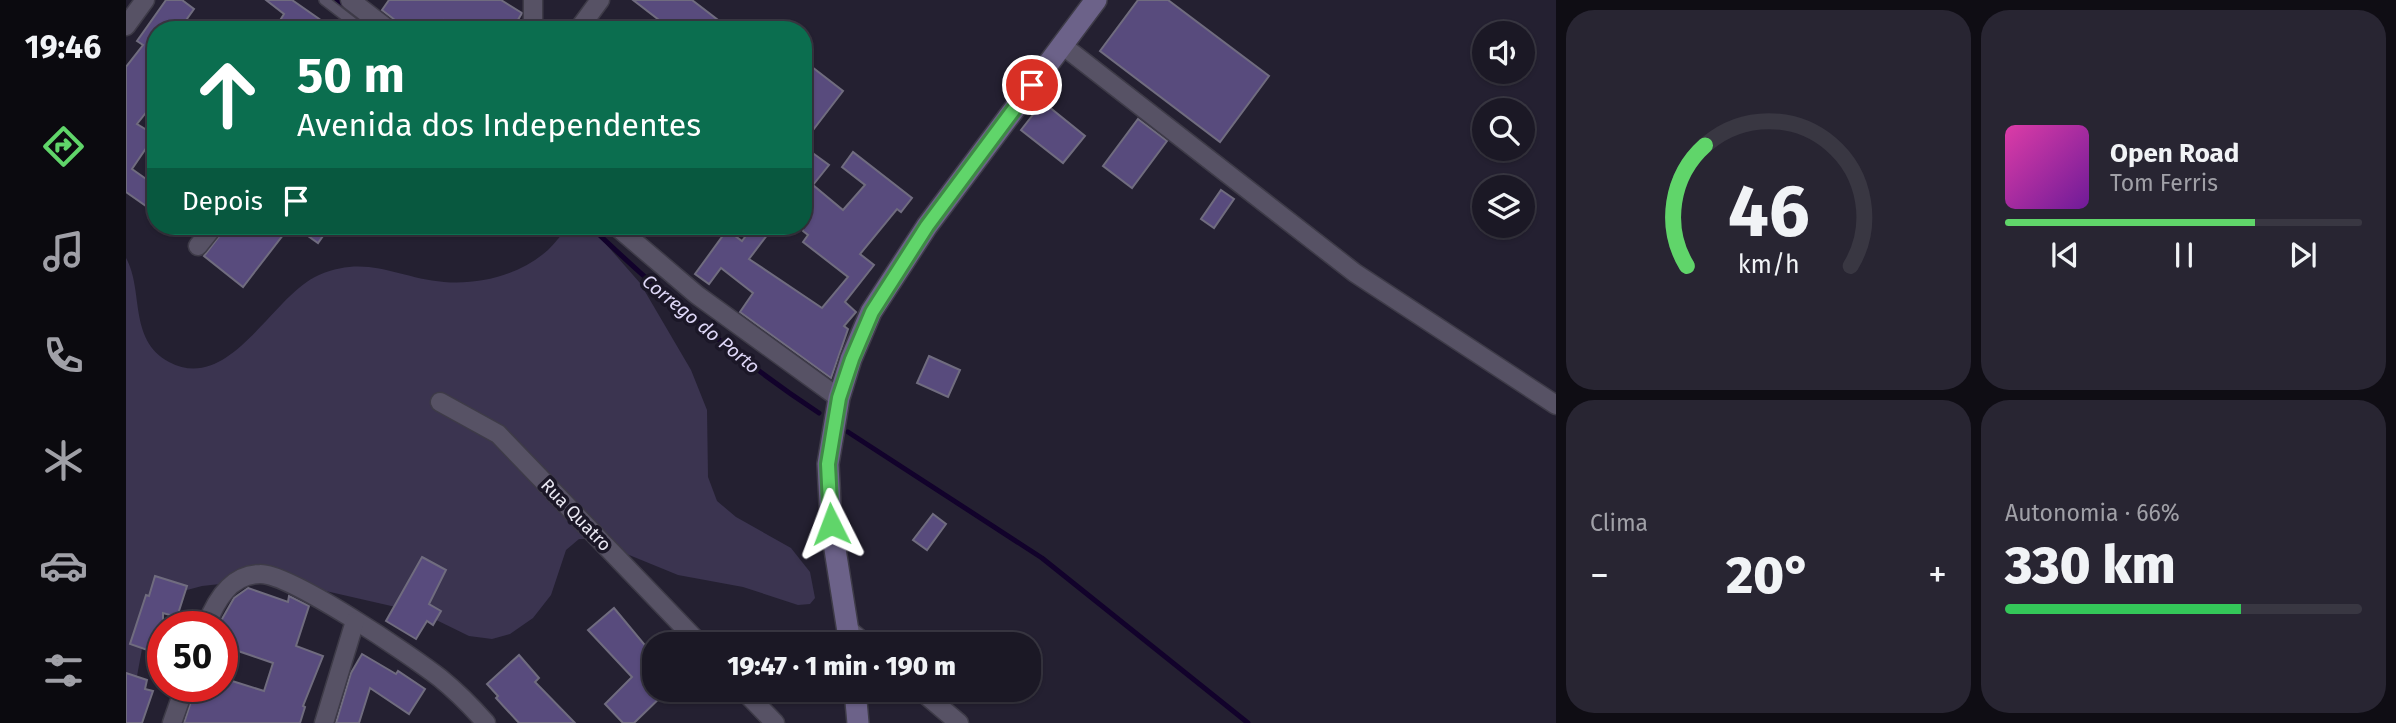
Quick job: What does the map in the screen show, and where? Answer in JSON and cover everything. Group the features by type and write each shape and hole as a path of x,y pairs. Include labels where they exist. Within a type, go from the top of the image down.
{"main road":[{"path":"854,632 831,524 828,464 839,398 852,359 872,312 927,226 1096,0"},
{"path":"856,702 858,723"}],"street":[{"path":"126,26 145,0"},
{"path":"350,0 369,21"},
{"path":"533,0 533,21"},
{"path":"585,21 600,0"},
{"path":"1062,45 1355,273 1556,405"},
{"path":"198,246 207,235"},
{"path":"627,235 697,295 839,398"},
{"name":"Rua Quatro","path":"440,402 498,434 688,632"},
{"path":"211,611 214,604 239,579 263,573 282,579 355,621 441,679 486,723"},
{"path":"324,723 355,621"},
{"path":"172,723 179,702"},
{"path":"755,702 775,723"},
{"path":"934,702 959,723"}],"lane":[{"path":"324,0 363,21"}],"shaded area":[{"path":"561,235 598,235 640,283 691,370 707,410 708,477 717,501 736,517 791,548 810,572 815,598 810,604 798,605 743,587 678,575 590,539 579,539 566,550 551,595 533,618 510,634 492,639 469,636 422,613 295,584 247,581 202,586 172,594 159,611 147,611 147,626 135,687 126,700 126,258 135,285 142,328 148,341 156,353 169,362 191,369 212,365 231,354 302,286 319,275 337,269 368,267 427,280 458,283 499,276 537,259"}],"building":[{"path":"166,0 182,0 194,9 185,21 151,21"},
{"path":"266,0 292,0 322,21 280,21 284,14"},
{"path":"389,0 501,0 522,13 517,21 396,21 382,10"},
{"path":"633,0 692,0 718,20 717,21 660,21"},
{"path":"1138,0 1168,0 1269,76 1220,142 1100,51"},
{"path":"147,27 147,111 137,124 147,130 147,147 132,169 147,180 147,207 126,192 126,67 143,45 137,41"},
{"path":"812,67 843,91 812,131"},
{"path":"1043,102 1085,136 1063,163 1021,130"},
{"path":"1138,119 1167,141 1132,188 1103,166"},
{"path":"853,152 912,198 901,212 897,209 860,254 874,265 845,302 856,312 844,326 848,329 831,378 740,312 753,293 721,268 709,284 695,274 723,235 734,235 742,241 746,235 767,235 749,259 822,308 848,277 803,242 808,235 812,235 812,153 829,165 813,185 843,210 865,185 842,167"},
{"path":"1221,190 1234,199 1214,228 1201,219"},
{"path":"220,235 283,235 243,287 204,256"},
{"path":"307,235 324,235 318,243"},
{"path":"929,356 960,370 948,397 917,383"},
{"path":"933,514 946,524 927,550 913,540"},
{"path":"422,557 446,570 429,604 441,611 433,625 427,621 416,639 386,621"},
{"path":"155,576 187,586 179,611 147,611 147,650 130,644 146,595 149,596"},
{"path":"248,588 288,602 289,596 309,606 296,646 323,656 303,706 305,707 300,723 184,723 191,702 238,702 238,683 264,691 273,663 238,651 238,611 227,611 234,598"},
{"path":"614,608 642,642 642,702 656,702 634,723 623,723 605,704 632,677 588,630"},
{"path":"362,654 396,674 398,671 425,689 409,714 370,688 359,723 336,723 351,673"},
{"path":"519,655 539,678 535,682 575,723 519,723 496,698 498,696 487,684"},
{"path":"126,673 147,680 145,689 147,702 149,702 142,723 126,723"}],"waterway":[{"name":"Corrego do Porto","path":"337,0 348,9"},
{"name":"Corrego do Porto","path":"600,235 700,325 819,413"},
{"path":"848,432 1042,558 1248,723"}],"route":[{"path":"831,524 828,464 839,398 872,312 927,226 1032,85"}]}
